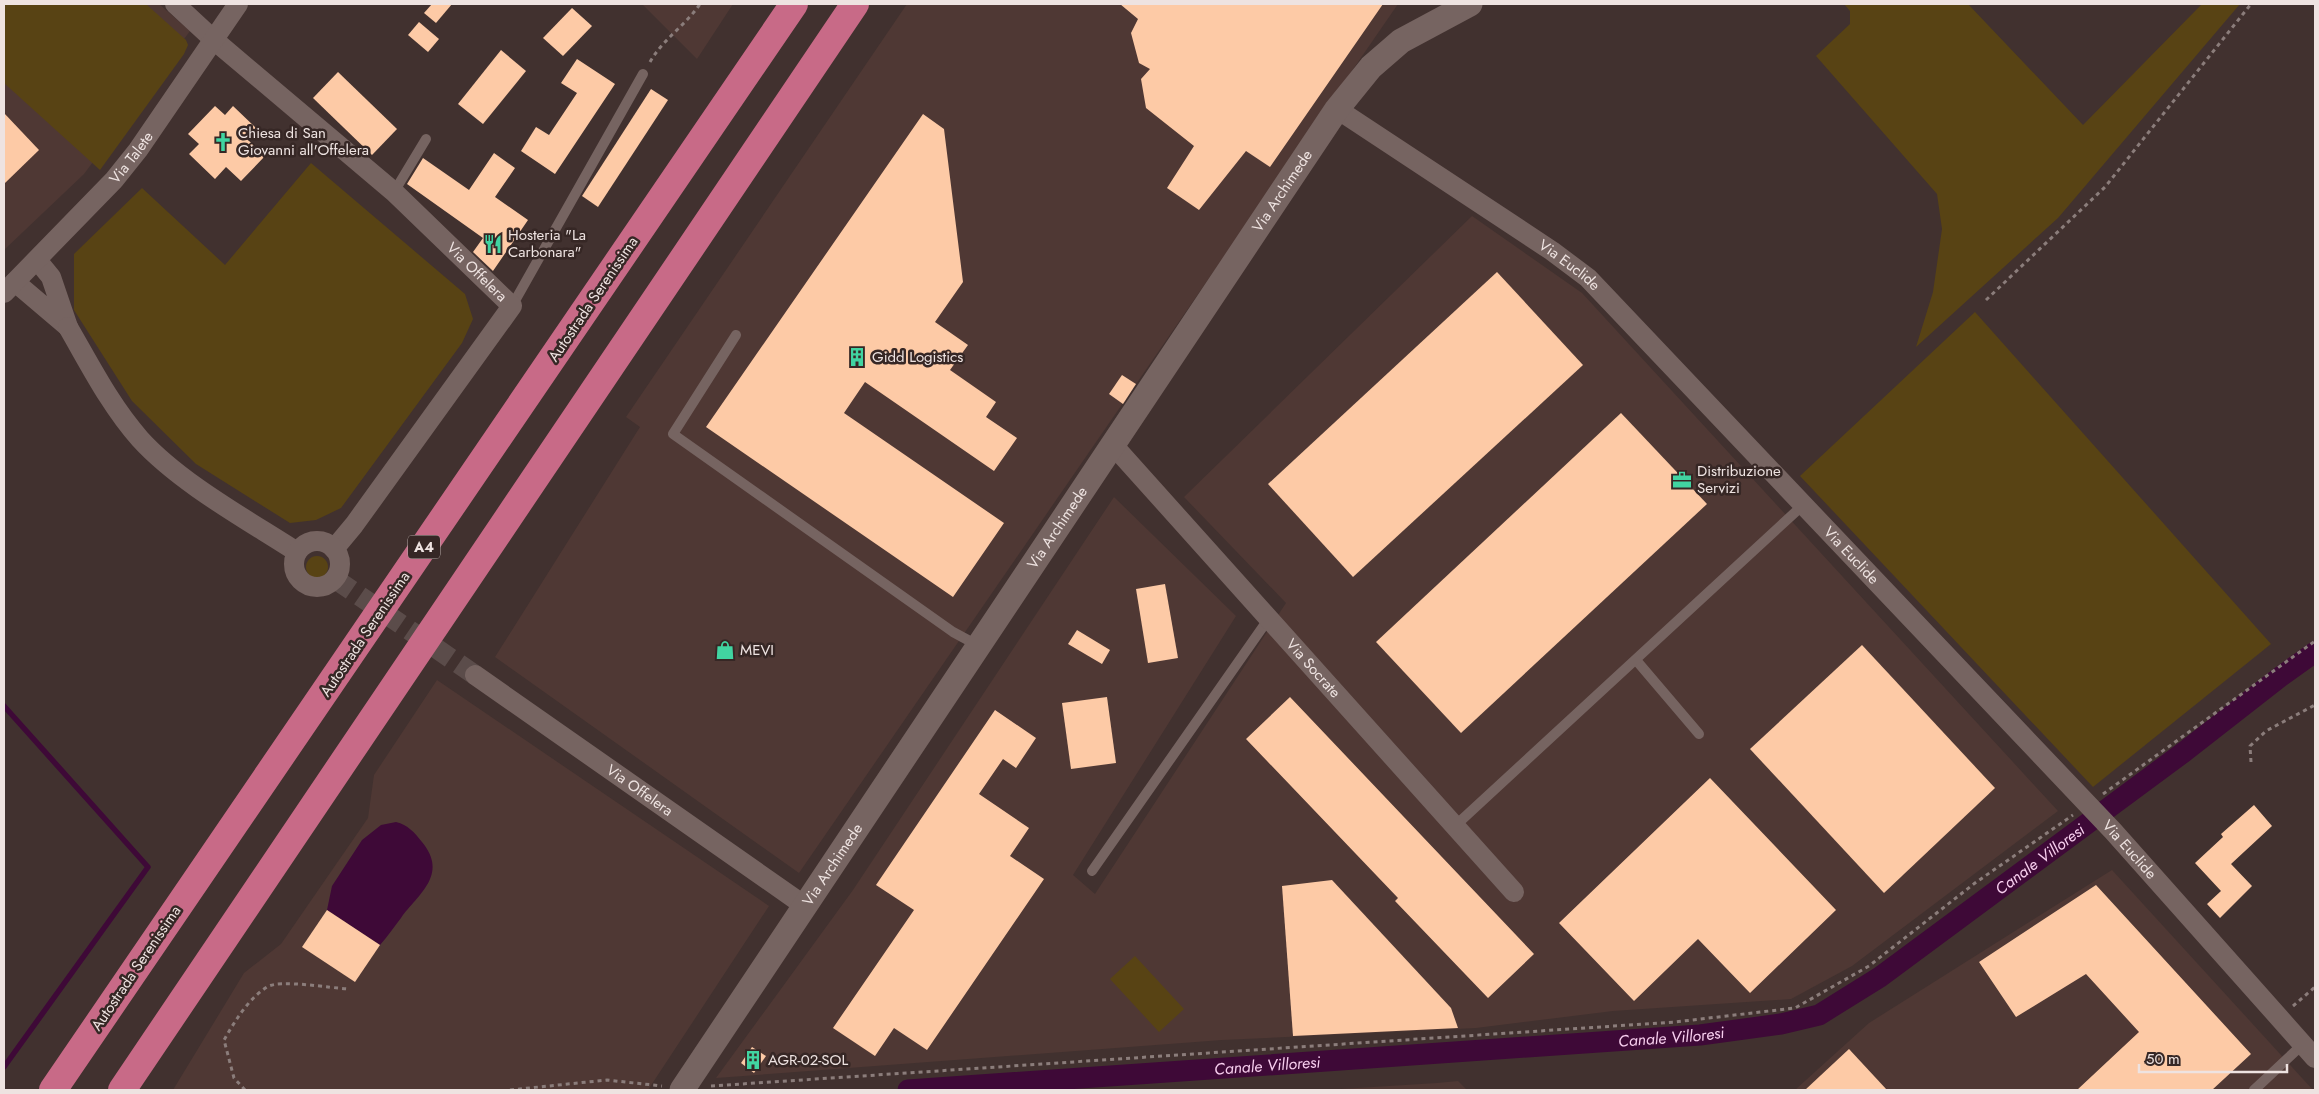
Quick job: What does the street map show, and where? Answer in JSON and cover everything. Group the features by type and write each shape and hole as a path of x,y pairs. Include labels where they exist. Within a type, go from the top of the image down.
{"highway":[{"name":"Autostrada Serenissima","path":"53,1090 794,4"},
{"path":"122,1090 855,4"}],"street":[{"name":"Via Offelera","path":"175,4 214,40 394,192 512,306 354,525 334,549"},
{"name":"Via Talete","path":"10,287 128,164 238,4"},
{"name":"Via Archimede","path":"683,1089 1338,109 1371,67 1401,41 1470,4"},
{"name":"Via Euclide","path":"1338,109 1552,251 1588,278 2087,806 2113,831 2309,1051"},
{"path":"37,260 51,277 68,327 112,403 140,439 188,480 297,552"},
{"path":"10,287 68,327"},
{"name":"Via Socrate","path":"1113,445 1514,892"},
{"path":"314,541 322,541 334,549 340,560 339,573 330,584 322,587 307,586 301,582 294,568 297,552 301,547 314,541"},
{"name":"Via Offelera","path":"475,675 804,906"}],"lane":[{"path":"512,306 641,77"},
{"path":"394,192 426,139"},
{"path":"736,335 673,434 953,632 979,646"},
{"path":"1455,826 1803,505"},
{"path":"1092,871 1269,618"},
{"path":"1636,660 1699,734"},
{"path":"2254,1090 2309,1051"}],"path":[{"path":"641,77 652,58 669,36 700,4"},
{"path":"1986,300 2105,186 2251,4"},
{"path":"510,1090 607,1080 683,1089 1675,1022 1796,1008 1869,966 1975,883 2226,708 2315,642"},
{"path":"2251,762 2250,746 2266,731 2315,705"},
{"path":"245,1090 234,1078 224,1040 237,1018 250,1003 268,986 290,983 348,989"},
{"path":"2282,1021 2291,1007 2315,987"}],"shaded area":[{"path":"4,4 159,4 190,31 84,174 4,250"},
{"path":"4,4 146,4 186,40 188,45 184,54 100,170 4,83"},
{"path":"642,4 733,4 697,59"},
{"path":"907,4 1398,4 799,873 495,657 640,427 626,417"},
{"path":"1844,4 1968,4 2083,125 2202,4 2240,4 2058,218 1916,347 1933,292 1942,229 1937,194 1816,56 1850,24 1850,11"},
{"path":"311,163 465,294 473,319 462,343 341,508 316,520 290,523 196,464 132,401 74,310 74,254 142,188 225,265"},
{"path":"1472,216 1582,293 2058,811 1852,966 1791,999 1613,1011 1476,1028 1222,1040 716,1078 853,890 1114,497 1236,616 1073,875 1095,894 1286,603 1184,497"},
{"path":"1975,312 2271,644 2093,787 1800,476"},
{"path":"317,556 325,559 328,567 325,575 317,578 309,575 306,567 309,559"},
{"path":"437,680 769,906 648,1090 173,1090 244,973 281,944 368,818 374,775"},
{"path":"396,822 410,829 422,842 430,854 432,874 422,892 380,945 327,910 332,886 362,840 381,825"},
{"path":"2112,870 2313,1090 1795,1090 1869,1023"},
{"path":"1135,956 1184,1009 1159,1032 1110,979"},
{"path":"1458,1081 1467,1090 1325,1090 1437,1083"}],"building":[{"path":"432,4 452,4 436,23 424,13"},
{"path":"1120,4 1383,4 1270,167 1246,151 1199,210 1167,188 1194,146 1146,108 1141,79 1150,69 1139,63 1131,33 1138,19"},
{"path":"572,8 592,26 563,56 543,38"},
{"path":"419,22 439,39 428,52 408,35"},
{"path":"501,50 526,71 483,124 458,104"},
{"path":"577,59 615,84 555,174 521,151 536,127 549,135 577,93 561,83"},
{"path":"338,72 397,129 372,155 313,98"},
{"path":"651,89 668,100 598,207 582,196"},
{"name":"Chiesa di San Giovanni all'Offelera","path":"215,106 225,115 233,106 258,130 248,140 265,156 241,181 226,167 215,179 189,154 199,144 188,134"},
{"path":"4,113 39,150 4,184"},
{"name":"Gidd Logistics","path":"923,114 944,129 963,282 935,322 968,345 950,370 996,402 986,417 1017,438 994,471 865,382 844,413 1004,523 953,597 706,427"},
{"path":"494,153 515,168 495,197 528,220 493,271 473,252 483,238 407,184 423,158 469,190"},
{"path":"1497,272 1583,365 1353,577 1268,484"},
{"path":"1122,375 1136,384 1123,404 1109,394"},
{"path":"1621,413 1707,504 1461,733 1376,642"},
{"path":"1165,584 1178,658 1148,663 1136,589"},
{"path":"1077,630 1110,650 1102,664 1068,644"},
{"path":"1862,645 1995,788 1884,893 1750,749"},
{"path":"1107,697 1116,763 1071,769 1062,703"},
{"path":"1290,697 1534,954 1488,998 1395,901 1398,898 1246,739"},
{"path":"995,710 1036,738 1016,768 1003,759 979,794 1029,828 1010,856 1044,879 927,1050 894,1028 875,1056 833,1028 914,910 876,885"},
{"path":"1710,778 1836,910 1750,993 1698,939 1634,1001 1559,923"},
{"path":"2254,805 2272,826 2231,864 2252,886 2220,918 2207,904 2221,891 2195,863 2223,837 2221,834"},
{"path":"1332,880 1451,1008 1458,1028 1293,1036 1282,886"},
{"path":"2096,885 2251,1054 2212,1090 2077,1090 2139,1032 2086,974 2016,1017 1979,962"},
{"path":"327,910 380,945 355,982 302,947"},
{"name":"AGR-02-SOL","path":"752,1047 766,1056 754,1073 741,1063"},
{"path":"1849,1049 1887,1090 1805,1090"}],"waterway":[{"name":"Canale Villoresi","path":"908,1090 1700,1035 1781,1024 1819,1015 1880,977 2184,752 2315,652"},
{"path":"4,706 148,867 4,1067"}],"tunnel":[{"path":"335,579 475,675"}],"place":[{"name":"Chiesa di San Giovanni all'Offelera","path":"223,142"},
{"name":"Hosteria \"La Carbonara\"","path":"493,244"},
{"name":"Gidd Logistics","path":"857,357"},
{"name":"Distribuzione Servizi","path":"1682,480"},
{"name":"MEVI","path":"725,650"},
{"name":"AGR-02-SOL","path":"753,1060"}]}
